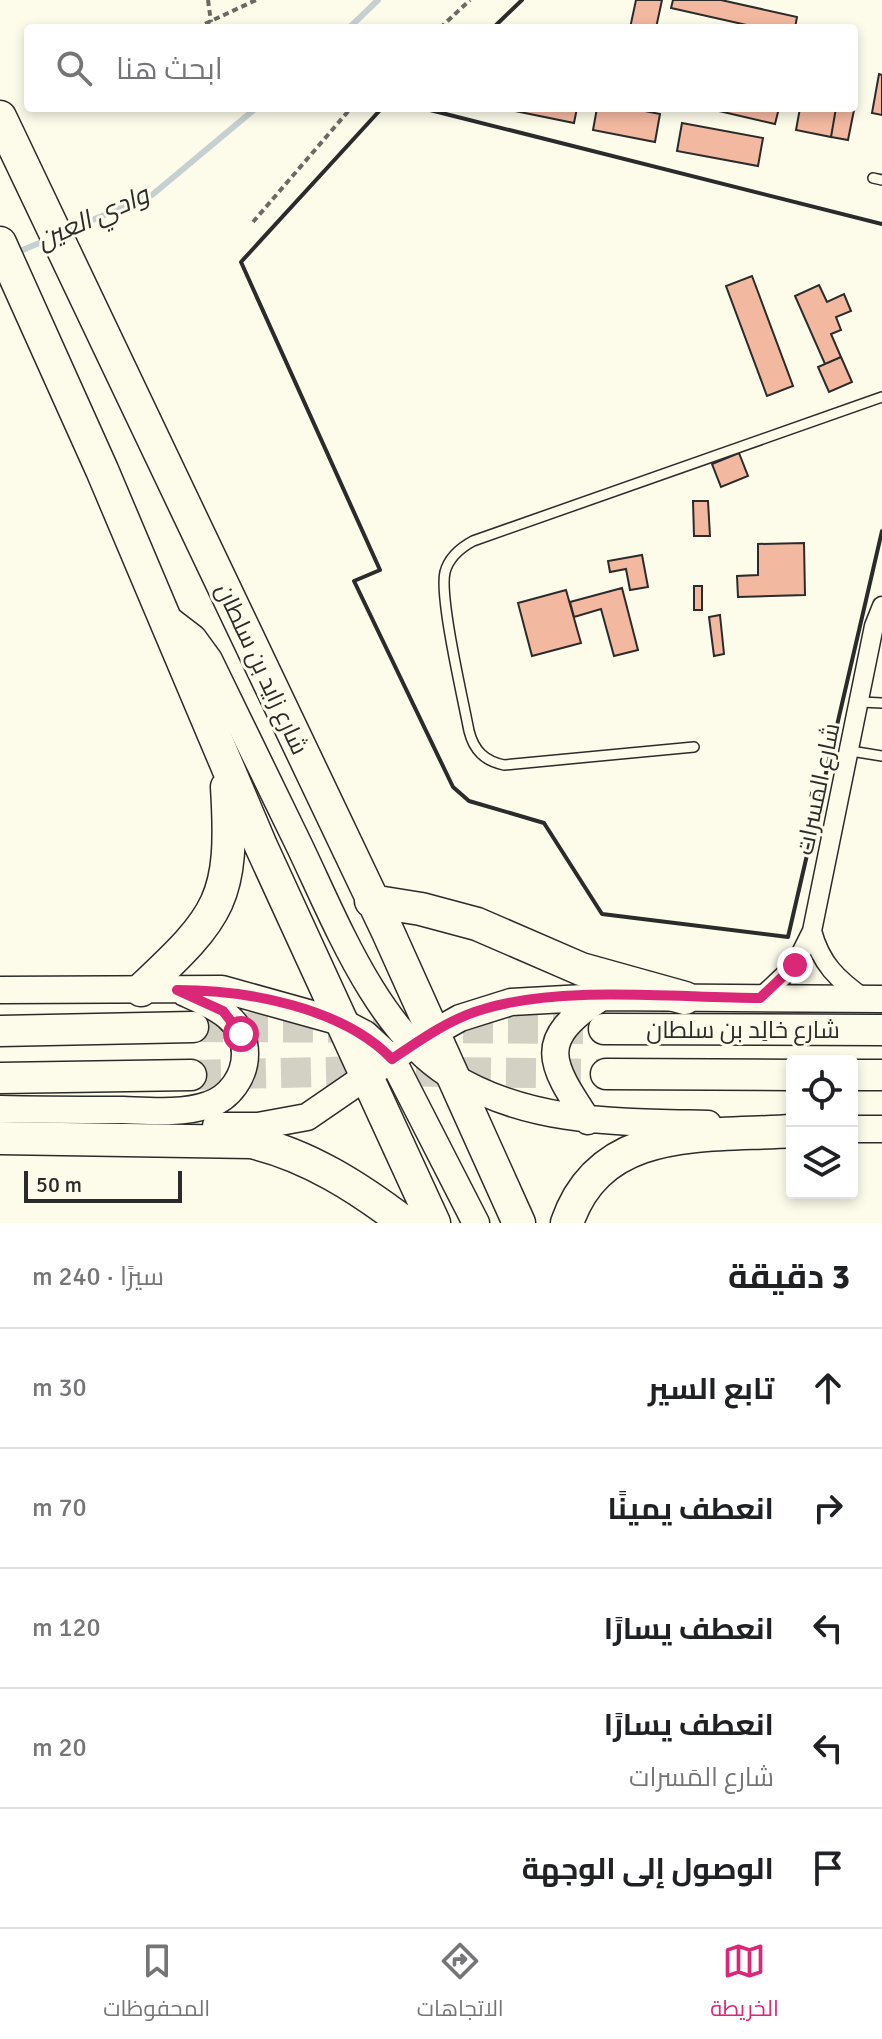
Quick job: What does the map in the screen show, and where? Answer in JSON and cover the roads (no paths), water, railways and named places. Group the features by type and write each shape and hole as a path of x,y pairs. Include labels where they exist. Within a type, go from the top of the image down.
{"highway":[{"name":"شارع زايد بن سلطان","path":"0,117 371,901 434,1223"},
{"name":"شارع زايد بن سلطان","path":"0,243 102,470 226,764 344,1023 452,1076 519,1223"},
{"path":"141,990 202,930 217,904 230,851 226,764"},
{"path":"371,901 421,909 477,924 581,969 685,998"},
{"path":"567,1223 588,1182 629,1149 697,1135 786,1130"},
{"path":"0,1138 251,1142 277,1148 340,1179 405,1223"}],"main road":[{"path":"163,615 193,638 209,660 402,1053 476,1223"},
{"path":"0,990 243,993 344,1023"},
{"path":"0,1109 164,1111 209,1105 222,1099 233,1089 245,1063 241,1034 223,1011 177,990"},
{"path":"588,1121 564,1086 554,1062 556,1041 574,1015 602,997"},
{"path":"0,1123 236,1126 284,1123 307,1117 402,1053 481,1009 511,1002 602,997 873,999"},
{"path":"0,1031 193,1027"},
{"name":"شارع خالِد بن سلطان","path":"604,1029 882,1030"},
{"name":"شارع خالِد بن سلطان","path":"606,1074 786,1075"},
{"path":"0,1078 191,1075"},
{"name":"شارع خالِد بن سلطان","path":"858,1075 882,1075"},
{"path":"452,1076 535,1109 588,1121 786,1130"},
{"path":"858,1129 882,1129"}],"street":[{"name":"شارع المَسرات","path":"760,998 795,965 812,931 861,702 874,626 882,606"},
{"name":"شارع المَسرات","path":"870,656 882,639"},
{"path":"812,931 818,953 827,968 873,999"}],"lane":[{"path":"694,747 504,765 484,758 477,751 469,731 445,596 445,570 451,557 473,541 882,397"},
{"path":"861,702 882,703"},
{"path":"851,751 882,756"}],"waterway":[{"name":"وادي العين","path":"353,24 378,0"},
{"name":"وادي العين","path":"66,231 152,195 251,112"},
{"name":"وادي العين","path":"15,253 49,239"}],"tunnel":[{"path":"193,1027 604,1029"},
{"path":"191,1075 370,1071 606,1074"}]}
